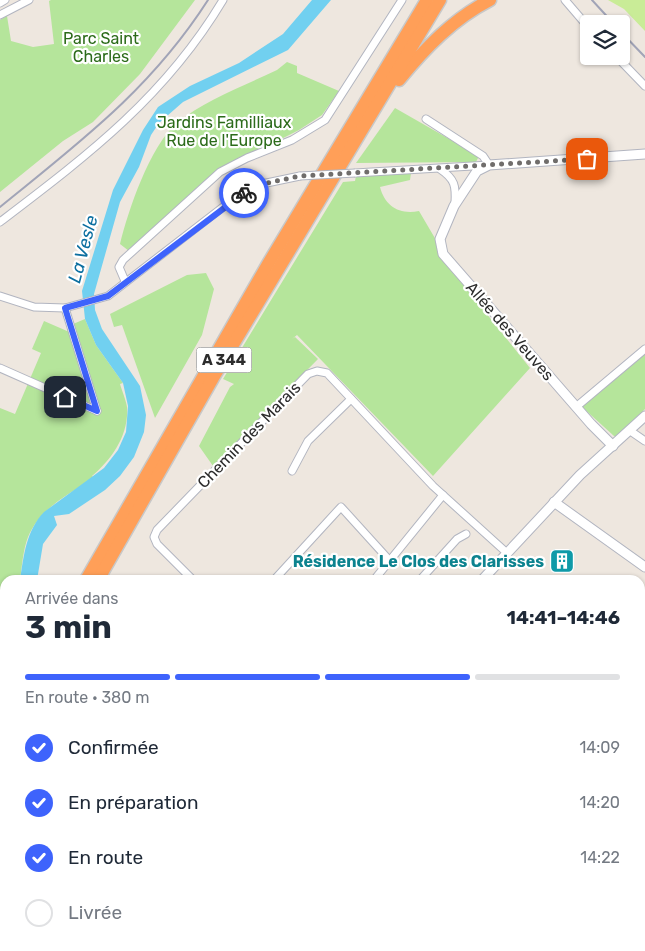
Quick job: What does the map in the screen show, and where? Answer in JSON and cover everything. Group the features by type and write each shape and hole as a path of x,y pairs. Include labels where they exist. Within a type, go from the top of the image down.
{"highway":[{"name":"A 344","path":"101,575 427,0"},
{"name":"A 344","path":"89,575 205,372 349,139 366,121 440,0"},
{"path":"366,121 414,61 440,34 477,7 490,0"}],"street":[{"path":"0,3 6,0"},
{"path":"0,15 29,0"},
{"path":"0,222 86,156 138,109 182,61 223,0"},
{"path":"125,281 119,267 123,260 220,172 247,158 292,140 325,120 402,0"},
{"path":"565,0 580,18"},
{"path":"625,65 645,86"},
{"path":"426,119 484,156 489,165"},
{"path":"0,296 34,307 65,308 82,305 108,296 125,281 248,190 270,181 300,176 645,154"},
{"name":"Allée des Veuves","path":"489,165 477,171 454,206 440,240 443,254 612,447"},
{"path":"440,168 452,177 456,186 454,206"},
{"path":"0,368 97,411 65,308"},
{"path":"576,407 645,349"},
{"name":"Chemin des Marais","path":"188,575 158,544 154,537 157,530 308,374 317,371 326,373 443,495 507,552"},
{"path":"292,471 308,441 326,421 351,399"},
{"path":"486,575 507,552 558,504 612,447 645,416"},
{"path":"630,430 645,441"},
{"path":"378,575 443,495"},
{"path":"558,504 645,567"},
{"path":"279,575 341,507 390,560"},
{"path":"425,575 457,539 466,534"}],"green space":[{"name":"Parc Saint Charles","path":"195,0 140,74 93,122 63,141 0,192 0,20 7,16 11,41 33,47 54,44 49,1"},
{"path":"608,0 645,0 645,31 630,15 624,9"},
{"name":"Jardins Familliaux Rue de l'Europe","path":"287,62 297,66 297,73 339,91 322,115 299,130 222,169 203,182 129,251 120,244 128,214 141,180 157,147 166,134 187,115 225,94 277,70"},
{"path":"395,108 479,156 476,162 356,163"},
{"path":"411,173 410,180 380,187 385,199 394,208 399,210 405,212 419,211 436,240 438,253 530,368 433,476 297,335 292,339 295,337 318,359 213,466 199,446 230,387 234,384 223,379 343,182 355,181 356,176"},
{"path":"206,273 214,289 202,335 155,418 122,325 114,327 110,314 187,275"},
{"path":"85,319 96,345 123,383 120,384 127,407 125,427 118,446 92,476 94,478 56,503 33,527 25,547 21,575 0,575 0,408 15,414 41,353 32,349 44,321 67,331 73,324"},
{"path":"645,353 645,409 617,436 614,436 582,407 610,379"}],"water":[{"name":"La Vesle","path":"312,0 331,0 288,50 183,102 159,123 151,135 139,167 120,202 94,294 95,310 102,329 140,386 146,415 144,432 134,457 120,476 105,490 69,514 54,516 57,525 43,544 38,575 21,575 27,544 38,519 44,512 104,468 118,450 126,432 128,406 123,383 96,345 85,319 82,291 113,190 143,130 158,107 190,86 239,63 283,34"}],"railway":[{"path":"0,207 113,112 163,61 208,0"},
{"path":"592,0 606,15"},
{"path":"630,41 645,57"}],"way so far":[{"path":"244,193 270,181 300,176 587,159"}],"place":[{"name":"Résidence Le Clos des Clarisses","path":"562,561"}],"route":[{"path":"65,397 97,411 65,308 82,305 108,296 125,281 244,193"}]}
